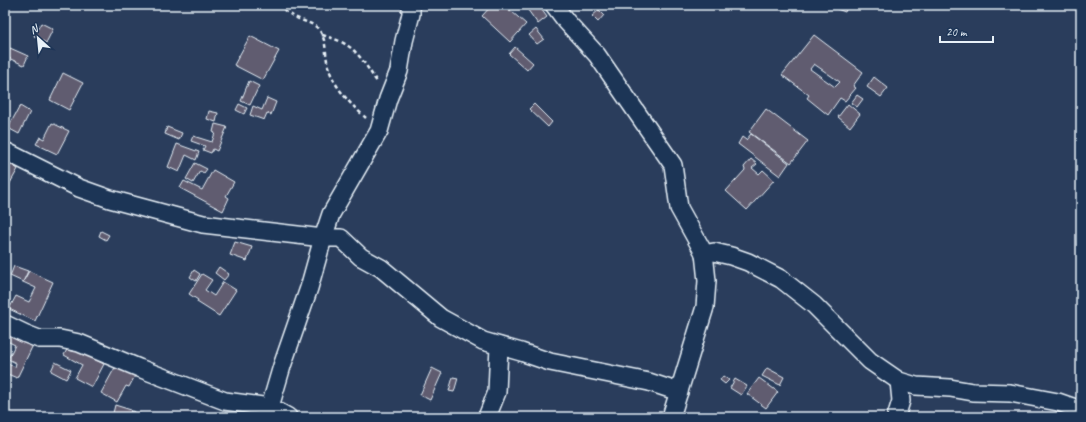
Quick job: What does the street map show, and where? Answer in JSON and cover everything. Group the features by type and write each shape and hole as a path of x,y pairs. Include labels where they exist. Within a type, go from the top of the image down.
{"street":[{"path":"269,412 282,366 309,288 331,214 379,131 388,99 399,71 404,40 411,14 411,5"},
{"path":"554,5 566,21 597,55 673,165 680,208 704,254 707,281 705,307 671,417"},
{"path":"5,151 79,188 110,199 203,224 323,238 341,238 361,257 381,268 441,318 483,342 550,362 649,382 679,392"},
{"path":"704,254 714,252 731,256 748,262 781,279 814,305 870,361 899,381 916,386 950,388 973,392 1010,393 1058,402 1081,410"},
{"path":"5,324 26,334 39,338 60,339 79,343 225,401 288,417"},
{"path":"487,417 497,392 499,346"},
{"path":"896,417 901,401 899,381"}],"path":[{"path":"279,5 298,19 314,24 322,35 327,50 328,67 333,78 347,100 379,131"},
{"path":"322,35 335,38 350,46 358,54 388,99"}],"building":[{"path":"492,5 504,5 526,24 510,42 482,16"},
{"path":"538,5 547,17 538,24 525,6"},
{"path":"839,5 848,5 845,12 837,9"},
{"path":"599,10 604,15 598,22 592,16"},
{"path":"41,23 53,29 46,43 34,36"},
{"path":"536,29 544,39 537,44 529,35"},
{"path":"814,35 863,72 853,86 856,88 845,101 840,98 828,115 807,98 809,95 782,75","holes":["814,64 840,82 835,87 810,69"]},
{"path":"250,36 279,51 263,80 234,65"},
{"path":"515,47 533,63 527,70 509,54"},
{"path":"10,48 28,56 24,65 6,57"},
{"path":"63,73 83,83 69,110 50,100"},
{"path":"874,77 888,88 881,97 867,87"},
{"path":"249,81 259,86 250,105 241,101"},
{"path":"857,95 863,99 857,107 851,103"},
{"path":"267,98 276,102 271,115 267,113 264,120 250,115 253,106 262,110"},
{"path":"239,104 247,108 244,114 236,110"},
{"path":"534,104 552,122 548,127 529,109"},
{"path":"848,104 860,114 850,127 838,117"},
{"path":"20,106 30,112 19,134 8,128"},
{"path":"766,109 808,141 791,163 749,132"},
{"path":"209,111 218,113 216,122 207,119"},
{"path":"52,123 69,131 57,154 36,144 40,137 44,139"},
{"path":"215,124 227,127 217,151 213,149 211,153 203,150 205,146 191,141 193,136 212,142 215,133 213,132"},
{"path":"167,127 182,133 179,140 165,134"},
{"path":"751,134 789,163 780,176 738,144 742,137 746,140"},
{"path":"177,144 199,152 196,160 186,155 179,172 168,167"},
{"path":"751,159 757,164 752,168 759,174 763,170 774,180 747,210 726,191 745,170 744,167"},
{"path":"5,161 18,169 5,192"},
{"path":"195,163 207,169 204,173 200,171 193,183 186,179"},
{"path":"213,170 234,182 226,196 229,198 223,211 180,188 184,181 202,190"},
{"path":"101,231 109,235 106,240 99,236"},
{"path":"235,242 252,247 247,261 230,255"},
{"path":"14,266 28,271 23,282 10,276"},
{"path":"219,267 229,274 224,280 215,273"},
{"path":"194,270 200,274 196,281 190,277"},
{"path":"29,271 53,282 35,321 9,309 16,296 29,302 36,288 23,282"},
{"path":"202,274 212,280 205,290 214,296 223,282 236,290 219,316 197,302 198,300 189,294"},
{"path":"7,333 33,345 17,378 5,373 5,358 8,359 15,345 5,340","holes":["8,359 16,363 15,367 6,362"]},
{"path":"69,346 104,364 92,387 75,378 82,365 64,355"},
{"path":"55,362 71,370 66,379 51,371"},
{"path":"118,362 137,372 129,387 126,386 117,402 101,393"},
{"path":"432,368 442,373 430,400 420,395"},
{"path":"767,368 784,377 780,385 762,376"},
{"path":"723,376 729,380 725,384 720,380"},
{"path":"453,377 458,378 454,392 449,391"},
{"path":"759,378 778,392 766,408 747,394"},
{"path":"735,379 747,386 741,395 730,388"},
{"path":"115,405 131,410 129,417 112,417"},
{"path":"132,411 149,417 130,417"}]}
